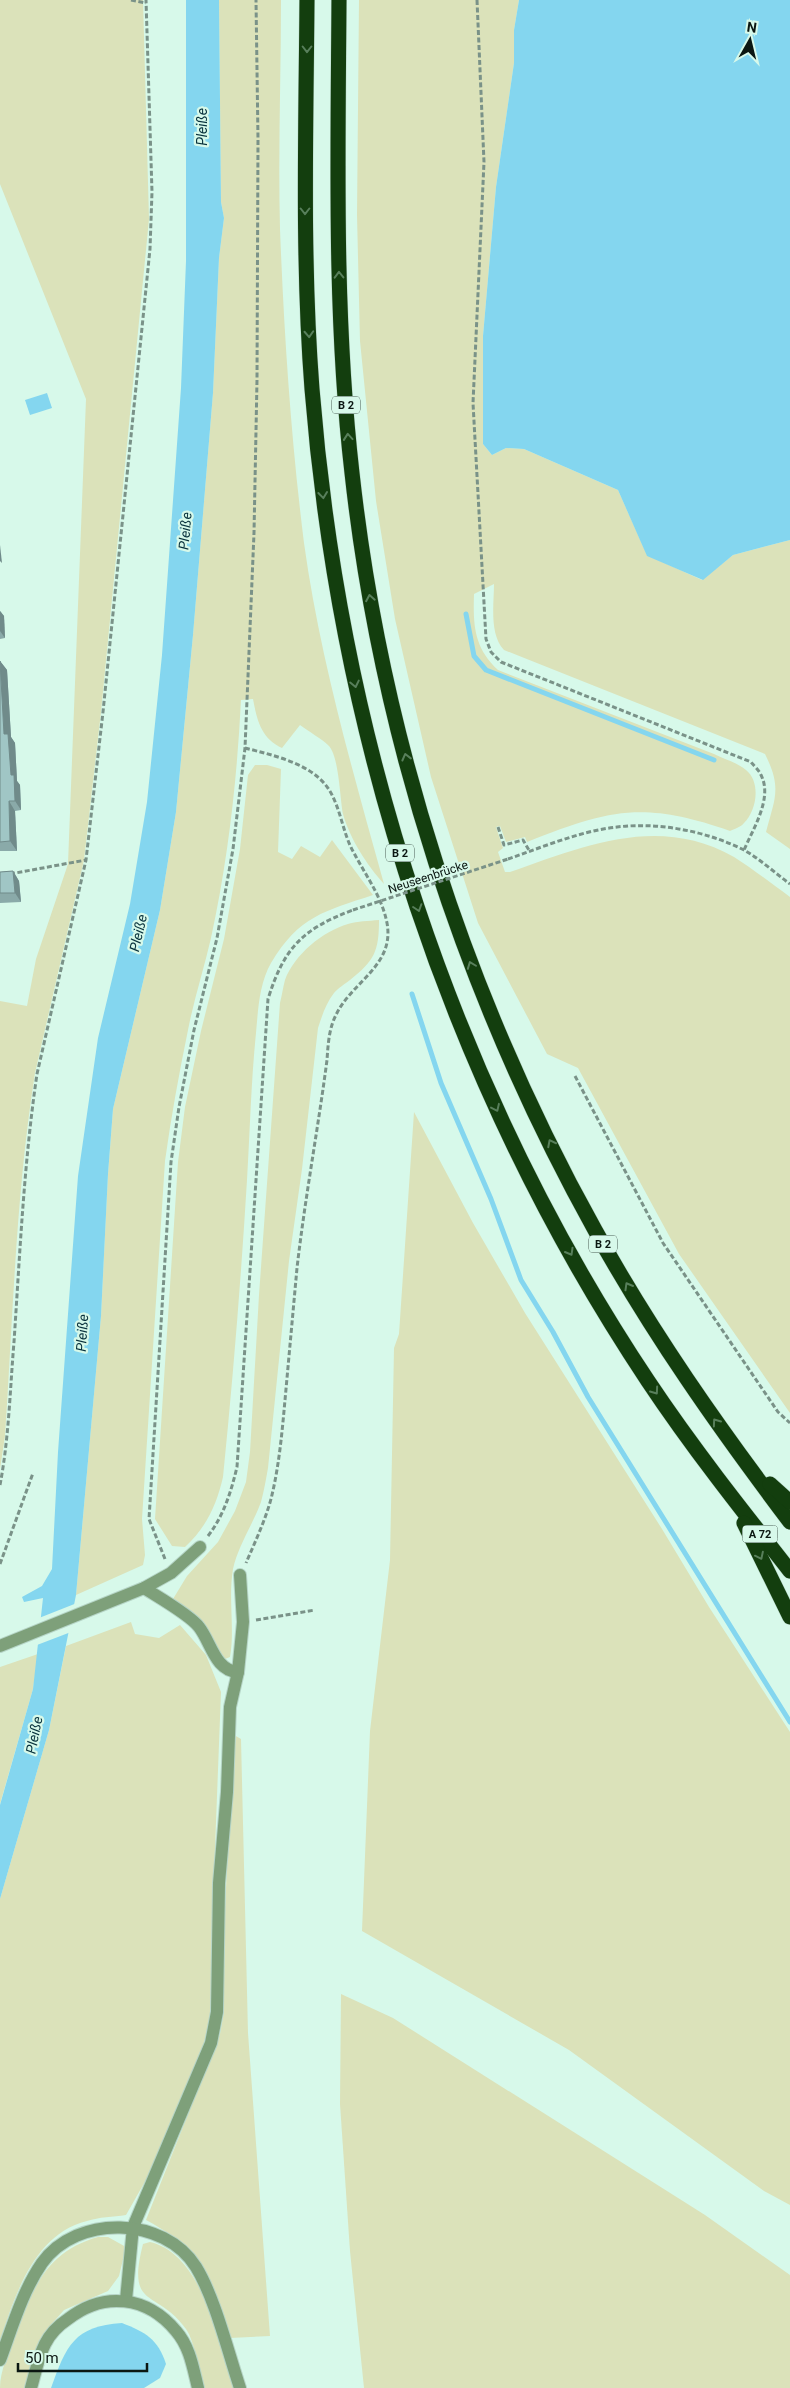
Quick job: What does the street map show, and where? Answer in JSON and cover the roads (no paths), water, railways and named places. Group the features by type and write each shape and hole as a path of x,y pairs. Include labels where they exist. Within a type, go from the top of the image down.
{"highway":[{"name":"B 2","path":"307,0 306,267 312,387 319,466 329,545 345,637 360,708 386,810 427,935 475,1064 529,1176 562,1238 629,1351 731,1497"},
{"name":"B 2","path":"339,0 337,200 339,291 344,387 352,472 372,608 392,702 418,804 470,962 530,1101 594,1228 636,1300 688,1382 745,1462"},
{"name":"A 72","path":"745,1462 790,1522"},
{"path":"745,1462 790,1502"},
{"name":"A 72","path":"731,1497 790,1571"},
{"path":"731,1497 790,1617"}],"lane":[{"path":"0,1646 144,1588 171,1573 200,1547"},
{"path":"126,2300 133,2227 211,2043 217,2012 219,1883 227,1792 230,1706 238,1672 243,1622 240,1574"},
{"path":"144,1588 198,1626 220,1663 230,1672 238,1672"},
{"path":"0,2360 16,2314 33,2277 43,2262 60,2246 83,2234 105,2229 133,2227 160,2235 181,2251 195,2265 205,2284 240,2388"},
{"path":"31,2388 45,2344 59,2325 80,2310 106,2300 126,2300 150,2309 166,2320 177,2332 192,2361 198,2388"}],"water":[{"name":"Pleiße","path":"186,0 219,0 221,202 224,218 219,258 213,393 176,812 160,910 113,1109 101,1316 76,1595 49,1730 0,1899 0,1805 33,1689 43,1598 24,1602 22,1597 42,1586 52,1569 58,1452 78,1176 98,1038 130,904 147,802 162,655 181,388 186,261"},
{"path":"519,0 790,0 790,540 733,555 703,580 647,556 618,490 524,449 506,448 492,455 483,444 483,336 496,187 514,63 514,30"},
{"path":"47,393 52,408 30,415 25,400"},
{"path":"122,2323 144,2333 155,2342 166,2364 160,2378 144,2388 51,2388 67,2350 74,2341 82,2334 93,2329"}],"waterway":[{"path":"466,614 474,656 486,670 714,760"},
{"path":"412,994 441,1083 491,1199 521,1280 553,1332 588,1397 790,1722"}]}
